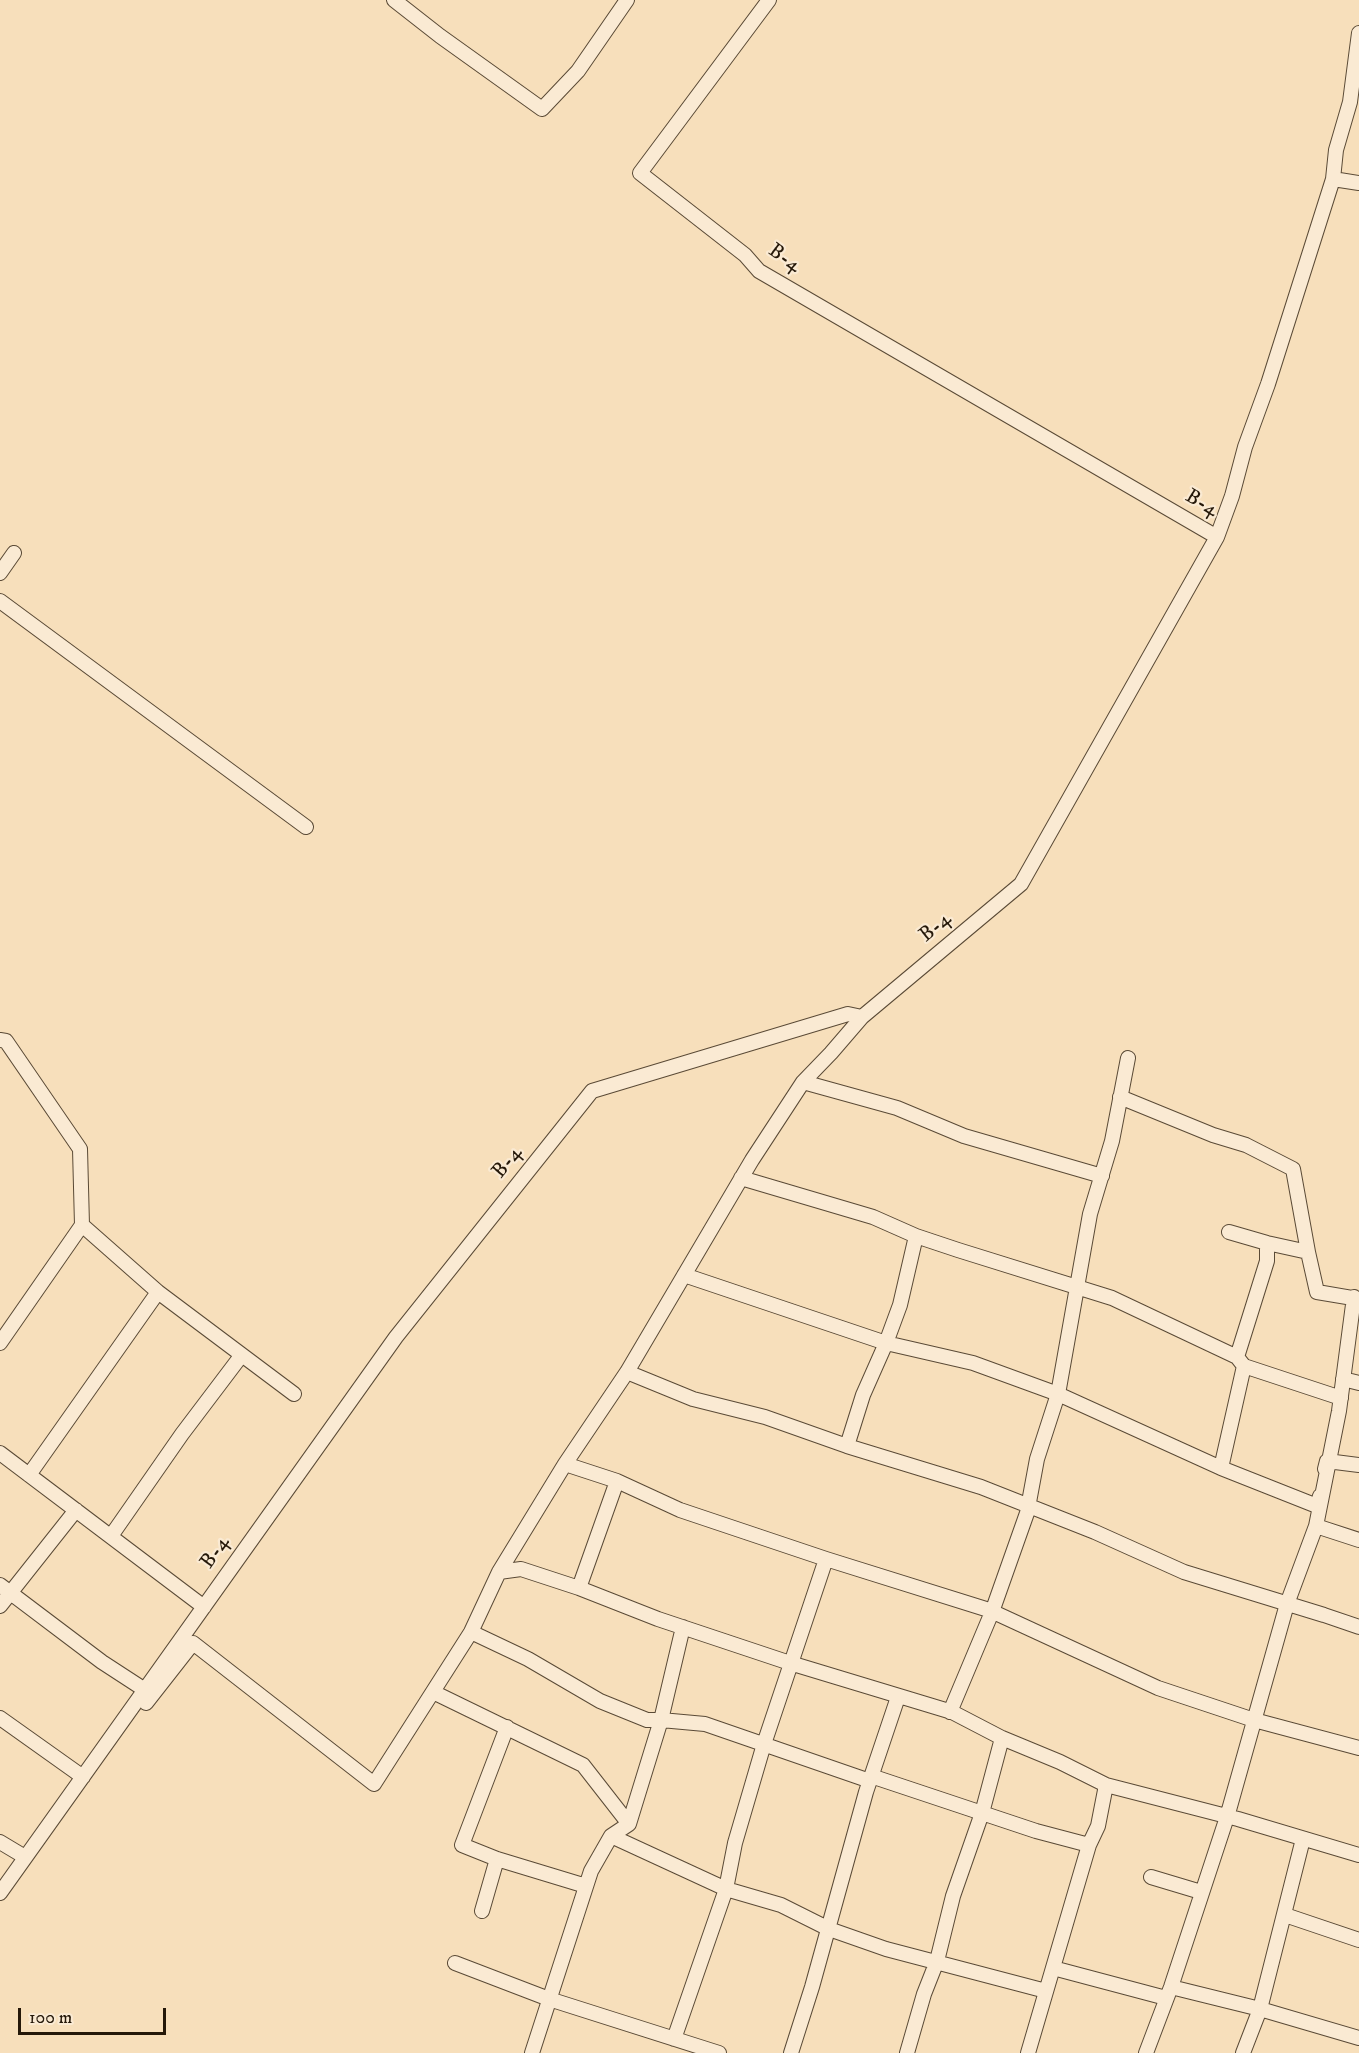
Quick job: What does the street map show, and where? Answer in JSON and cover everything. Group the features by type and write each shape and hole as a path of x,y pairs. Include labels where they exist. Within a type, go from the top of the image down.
{"street":[{"path":"387,0 542,109 578,70 627,0"},
{"path":"394,0 440,36"},
{"path":"643,153 761,0"},
{"name":"B-4","path":"0,1893 396,1337 592,1091 848,1014 862,1017 1021,884 1217,537 759,271 745,255 640,173 769,0"},
{"path":"1217,537 1333,179 1336,150 1350,102 1359,33"},
{"path":"1333,179 1359,183"},
{"path":"0,573 15,553"},
{"path":"0,601 306,827"},
{"path":"0,1842 28,1853 193,1643 374,1784 471,1632 499,1572 565,1464 627,1372 741,1178 803,1082 862,1017"},
{"path":"0,1040 6,1041 80,1149 82,1225 0,1343"},
{"path":"951,1712 992,1612 1027,1513 1037,1459 1058,1394 1090,1214 1102,1176 1128,1058"},
{"path":"803,1082 897,1108 964,1136 1102,1176"},
{"path":"684,1275 886,1343 973,1363 1058,1394 1221,1468 1317,1506 1341,1398 1356,1298 1317,1292 1293,1170 1246,1145 1213,1135 1120,1097"},
{"path":"741,1178 873,1217 916,1236 1112,1298 1241,1361 1341,1398"},
{"path":"82,1225 158,1292 294,1394"},
{"path":"1229,1232 1308,1252"},
{"path":"847,1446 863,1395 900,1305 916,1236"},
{"path":"1221,1468 1241,1361 1267,1261 1267,1243"},
{"path":"29,1475 158,1292"},
{"path":"111,1536 182,1434 242,1356"},
{"path":"627,1372 693,1399 765,1417 847,1446 981,1487 1184,1572 1359,1627"},
{"path":"1343,1379 1359,1383"},
{"path":"1,1455 204,1606"},
{"path":"1327,1461 1359,1465"},
{"path":"1146,2053 1227,1817 1287,1604 1316,1526 1327,1461"},
{"path":"565,1464 617,1481 680,1510 992,1612 1158,1688 1254,1720 1359,1748"},
{"path":"579,1588 617,1481"},
{"path":"0,1606 6,1589 76,1510"},
{"path":"1316,1526 1359,1540"},
{"path":"674,2039 726,1889 735,1843 764,1744 826,1559"},
{"path":"499,1572 520,1569 790,1663 951,1712 1106,1785 1238,1819 1359,1855"},
{"path":"6,1589 102,1662 145,1690"},
{"path":"532,2053 591,1871 611,1836 629,1824 661,1719 682,1627"},
{"path":"471,1632 528,1659 600,1701 647,1720 661,1719 705,1724 1036,1831 1089,1845"},
{"path":"433,1692 583,1765 629,1824"},
{"path":"791,2053 871,1779 898,1696"},
{"path":"3,1726 83,1777"},
{"path":"507,1727 462,1845 497,1859 586,1886"},
{"path":"907,2053 924,1994 937,1961 953,1896 982,1813 1002,1738"},
{"path":"1028,2053 1089,1845 1098,1826 1106,1785"},
{"path":"611,1836 726,1889 781,1905 829,1929 886,1949 1046,1991"},
{"path":"1243,2053 1260,2008 1304,1839"},
{"path":"482,1911 497,1859"},
{"path":"1151,1877 1201,1892"},
{"path":"1285,1915 1359,1940"},
{"path":"455,1963 549,1999 719,2053"},
{"path":"1053,1968 1168,1993 1260,2008 1359,2038"}]}
